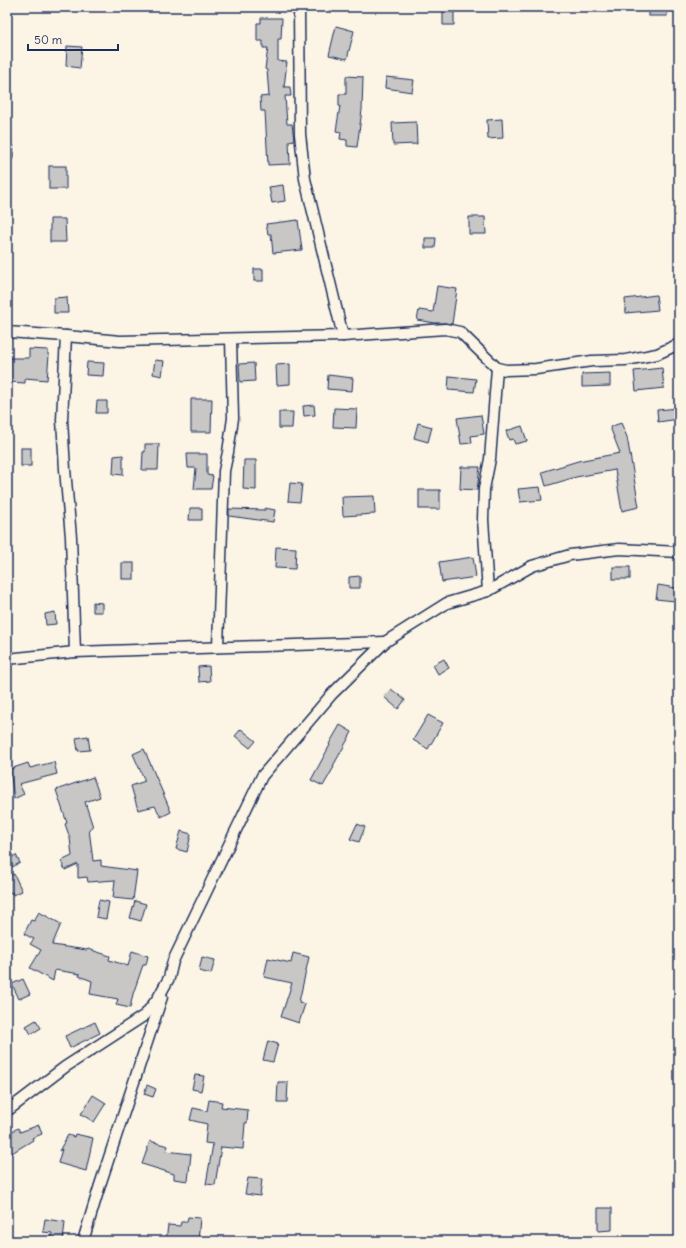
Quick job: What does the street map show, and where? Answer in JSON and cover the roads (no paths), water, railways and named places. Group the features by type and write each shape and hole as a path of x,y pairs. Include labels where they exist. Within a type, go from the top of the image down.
{"street":[{"path":"299,7 300,134 305,178 343,336"},
{"path":"7,148 7,158"},
{"path":"7,332 120,341 343,336 445,328 460,332 497,368 506,370 536,369 592,361 626,360 657,354 679,344"},
{"path":"66,336 66,367 62,404 62,420 71,536 75,652"},
{"path":"218,647 223,479 233,418 232,339"},
{"path":"488,591 482,520 484,489 490,459 497,368"},
{"path":"84,1241 100,1185 169,978 173,961 262,776 332,694 385,642 447,603 488,591 532,566 570,555 619,549 679,552"},
{"path":"7,659 75,652 385,642"},
{"path":"7,1111 65,1067 145,1014 158,998 169,978"}]}
